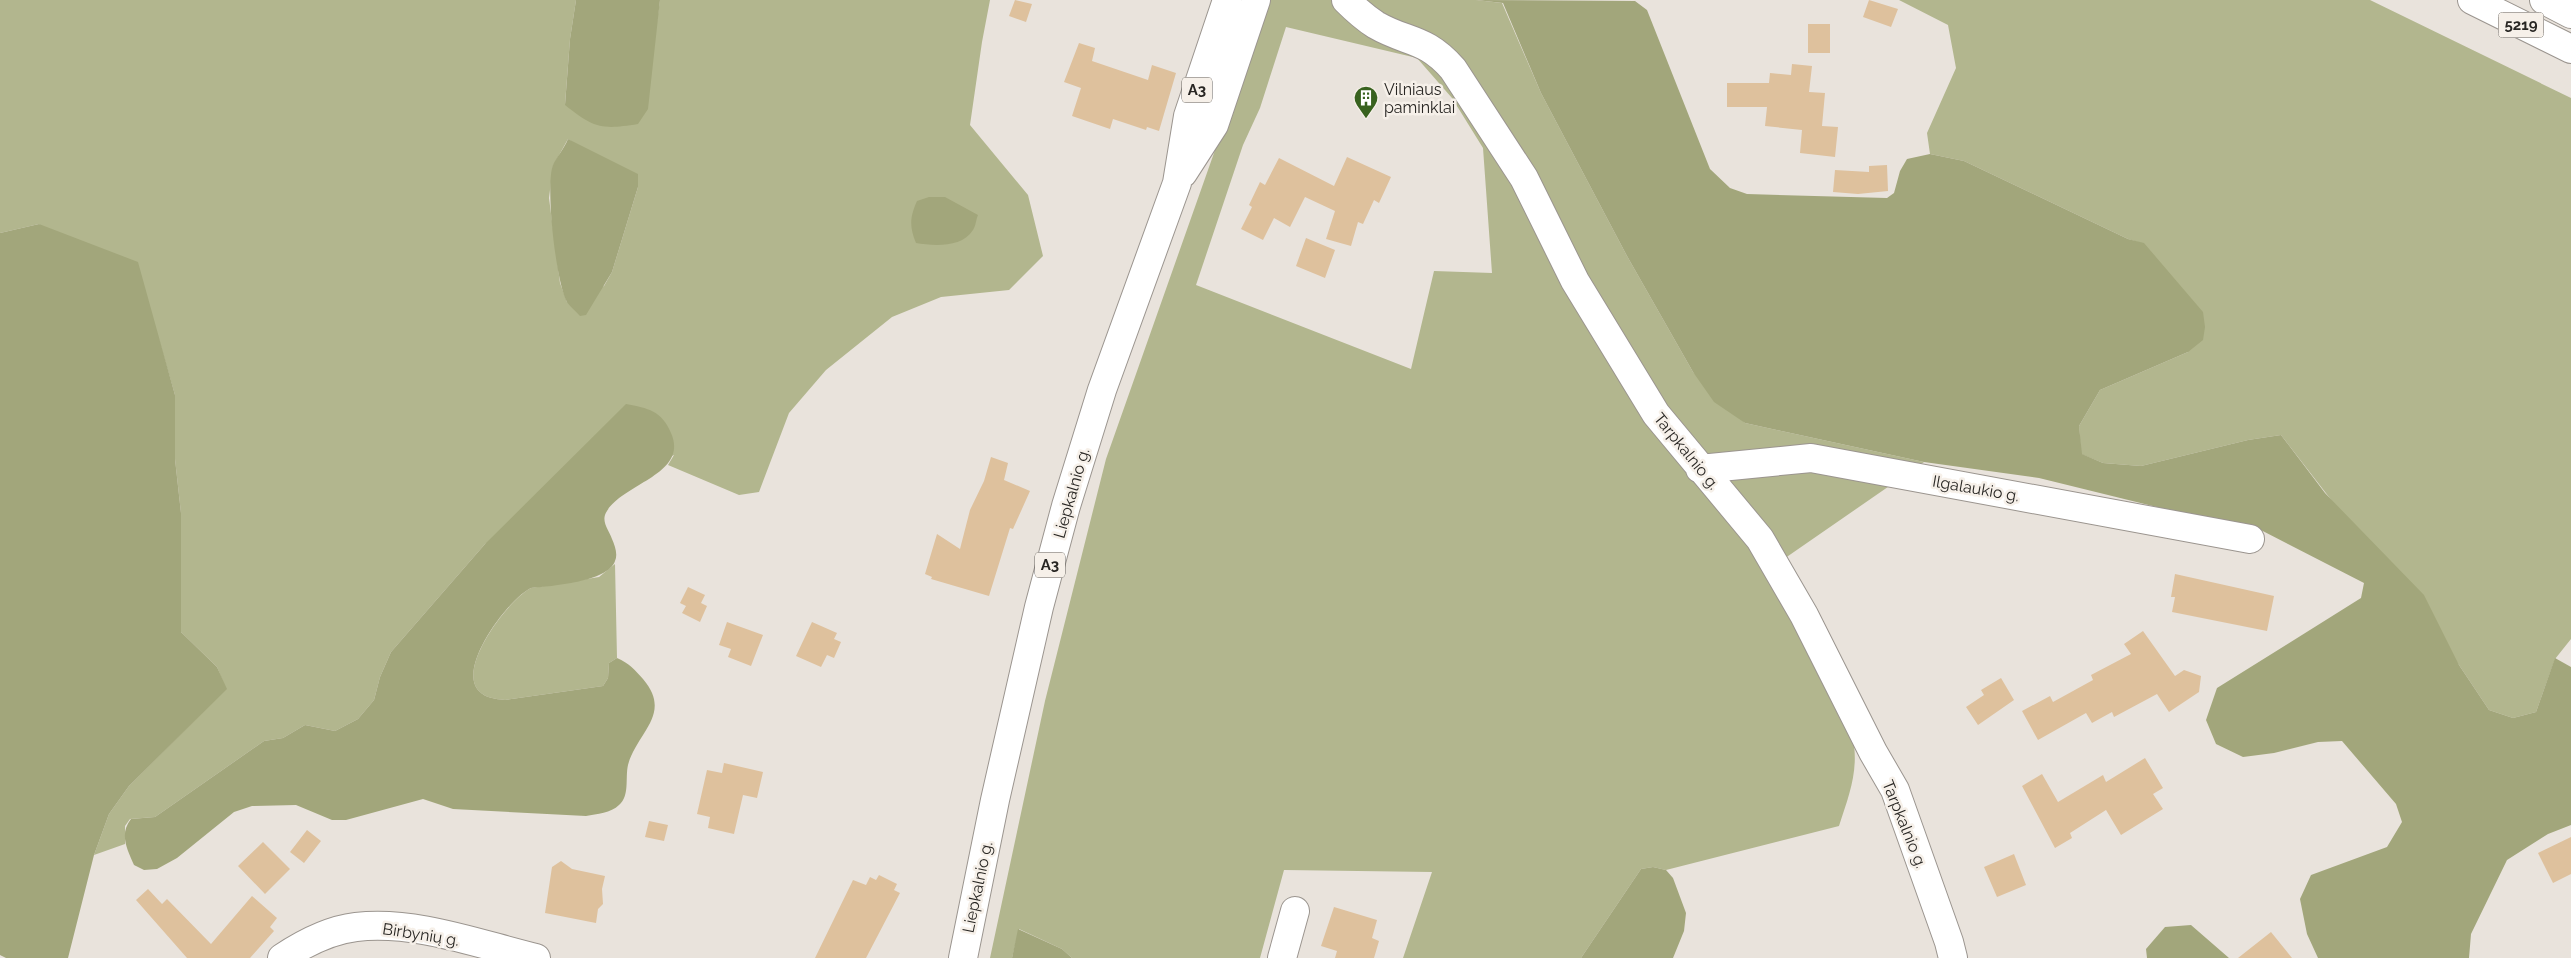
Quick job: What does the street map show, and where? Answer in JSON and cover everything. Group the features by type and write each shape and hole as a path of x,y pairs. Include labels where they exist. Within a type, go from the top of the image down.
{"main road":[{"name":"Liepkalnio g.","path":"963,958 1015,713 1066,506 1102,390 1177,183 1188,116 1227,0"},
{"name":"Liepkalnio g.","path":"1177,183 1214,125 1256,0"},
{"name":"Tarpkalnio g.","path":"1346,0 1376,25 1419,42 1440,54 1452,69 1524,178 1575,281 1656,414 1760,539 1804,615 1873,752 1895,790 1953,958"},
{"name":"5219","path":"2472,0 2571,49"},
{"name":"5219","path":"2544,0 2571,14"},
{"name":"Ilgalaukio g.","path":"1700,469 1811,458 2250,539"},
{"path":"1282,958 1295,911"},
{"name":"Birbynių g.","path":"282,958 300,947 339,931 371,927 407,928 536,958"}],"green space":[{"path":"0,0 576,0 570,39 565,104 655,35 660,0 990,0 970,125 1028,195 1043,256 1009,290 941,297 892,317 826,370 789,413 759,492 739,495 668,465 674,455 485,544 391,652 380,677 374,700 358,719 335,731 305,725 283,738 264,741 155,817 130,819 125,826 125,844 94,855 109,814 129,786 226,689 217,667 181,632 181,513 175,459 175,395 159,340 39,224 0,233","holes":["568,139 638,187 612,272 604,286 567,302 560,283 549,198 553,166"]},
{"path":"576,0 660,0 648,109 638,124 615,127 598,125 583,119 565,105 570,39"},
{"path":"1268,0 1476,0 1502,3 1541,93 1627,256 1693,372 1745,423 1924,462 1765,572 1853,738 1855,750 1854,772 1839,826 1666,870 1653,867 1641,869 1581,958 1403,958 1432,872 1284,870 1260,958 1072,958 1062,949 1019,929 1012,958 990,958 1045,701 1106,459","holes":["1286,27 1417,58 1452,98 1483,148 1492,273 1434,271 1411,369 1196,285 1243,145 1260,108"]},
{"path":"1476,0 1635,1 1647,10 1710,169 1730,188 1747,194 1887,198 1894,193 1900,171 1907,159 1930,154 1964,161 2128,239 2144,243 2203,312 2205,327 2203,340 2188,352 2100,390 2079,426 2082,454 2103,463 2141,466 2248,440 2281,435 2325,493 2424,595 2459,665 2489,710 2513,718 2536,712 2555,658 2571,667 2571,825 2548,834 2507,860 2471,934 2469,958 2318,958 2307,934 2300,899 2311,875 2387,847 2402,822 2396,804 2342,741 2318,742 2274,753 2243,757 2216,744 2206,720 2217,688 2361,598 2364,583 2255,527 2173,511 2039,478 1924,462 1745,423 1714,402 1693,372 1627,256 1541,93 1503,3"},
{"path":"1899,0 2370,0 2571,98 2571,639 2555,659 2536,712 2513,718 2489,710 2459,665 2281,435 2248,440 2141,466 2103,463 2081,454 2079,426 2100,390 2188,352 2144,244 2128,239 1964,161 1930,154 1927,133 1956,68 1948,25"},
{"path":"568,139 638,174 638,187 612,272 586,315 580,316 568,304 563,292 559,276 551,213 550,193 553,165"},
{"path":"929,197 945,197 978,215 974,228 968,236 955,243 931,245 916,243 911,226 913,212 917,201"},
{"path":"39,224 138,262 175,395 175,459 181,513 181,632 217,667 227,689 129,786 109,814 94,855 68,958 6,958 0,955 0,233"},
{"path":"626,404 648,409 659,415 671,433 674,447 671,459 663,468 615,501 607,511 604,518 615,547 615,561 602,574 591,578 578,582 531,588 522,594 510,605 488,635 474,667 474,680 479,691 491,698 505,700 603,686 608,678 609,663 617,658 632,667 651,691 655,703 654,713 632,753 627,770 625,797 616,808 586,816 453,809 423,799 346,820 332,820 296,805 252,806 234,812 177,858 157,869 144,870 134,865 125,842 125,830 131,819 155,817 264,741 283,738 305,725 335,731 358,719 374,700 380,677 391,652 485,544"},
{"path":"615,564 617,658 609,663 608,678 603,686 505,700 487,697 479,691 474,680 474,667 488,635 510,606 531,588 599,577"},
{"path":"1653,867 1666,870 1673,878 1686,913 1684,931 1673,958 1581,958 1641,869"},
{"path":"2191,925 2229,958 2147,958 2146,949 2165,927"},
{"path":"1018,929 1062,949 1072,958 1012,958"}],"building":[{"path":"1015,0 1032,4 1026,22 1009,16"},
{"path":"1869,0 1898,9 1891,27 1863,17"},
{"path":"1808,24 1830,24 1830,53 1808,53"},
{"path":"1079,43 1095,48 1092,61 1148,80 1152,65 1176,73 1159,131 1147,127 1146,130 1113,119 1110,129 1072,116 1081,88 1064,82"},
{"path":"1792,64 1812,66 1809,92 1825,93 1822,126 1838,127 1835,157 1800,153 1802,130 1765,126 1767,107 1727,107 1727,83 1769,83 1770,73 1791,75"},
{"path":"1347,157 1391,177 1379,203 1374,200 1363,224 1358,222 1351,246 1326,239 1335,211 1305,197 1290,227 1274,218 1263,240 1241,229 1252,207 1249,205 1260,182 1265,185 1279,158 1334,186"},
{"path":"1887,165 1888,191 1858,194 1833,192 1835,170 1869,172 1869,166"},
{"path":"1306,238 1335,250 1325,278 1296,266"},
{"path":"991,457 1008,463 1004,480 1030,491 1013,529 1010,528 989,596 931,579 932,577 925,574 937,534 960,549 970,510 984,481"},
{"path":"2175,574 2274,596 2267,631 2172,612 2175,597 2171,597"},
{"path":"688,587 705,595 701,603 707,606 700,622 682,613 686,606 680,603"},
{"path":"727,622 763,635 751,666 728,657 731,649 719,645"},
{"path":"812,622 837,633 834,639 841,642 834,658 827,655 821,667 796,656"},
{"path":"2143,631 2175,676 2184,670 2201,676 2199,692 2169,712 2157,694 2114,717 2112,712 2092,723 2086,713 2038,740 2022,711 2050,696 2053,702 2093,680 2091,675 2131,654 2124,644"},
{"path":"2001,678 2014,700 1978,725 1966,707 1984,695 1981,690"},
{"path":"2145,758 2163,788 2153,794 2163,809 2121,835 2106,810 2070,833 2072,838 2055,848 2022,786 2042,774 2058,802 2103,775 2106,782"},
{"path":"724,763 763,772 757,798 743,795 734,834 708,828 710,817 697,814 707,770 722,773"},
{"path":"649,821 668,825 664,841 645,837"},
{"path":"307,830 321,841 304,863 290,852"},
{"path":"2571,837 2571,874 2553,883 2538,853"},
{"path":"263,842 290,869 265,894 238,866"},
{"path":"2014,854 2026,885 1997,897 1984,867"},
{"path":"561,861 572,869 605,876 602,889 603,904 598,909 596,923 545,913 552,867"},
{"path":"879,875 897,884 894,890 900,893 866,958 815,958 853,880 866,885 870,877 876,880"},
{"path":"148,889 162,904 167,899 211,944 252,896 277,918 270,927 274,931 250,958 187,958 136,900"},
{"path":"1334,907 1377,920 1372,938 1379,941 1374,958 1335,958 1337,951 1321,946"},
{"path":"2271,932 2292,958 2238,958"}],"place":[{"name":"Vilniaus paminklai","path":"1366,119"}]}
